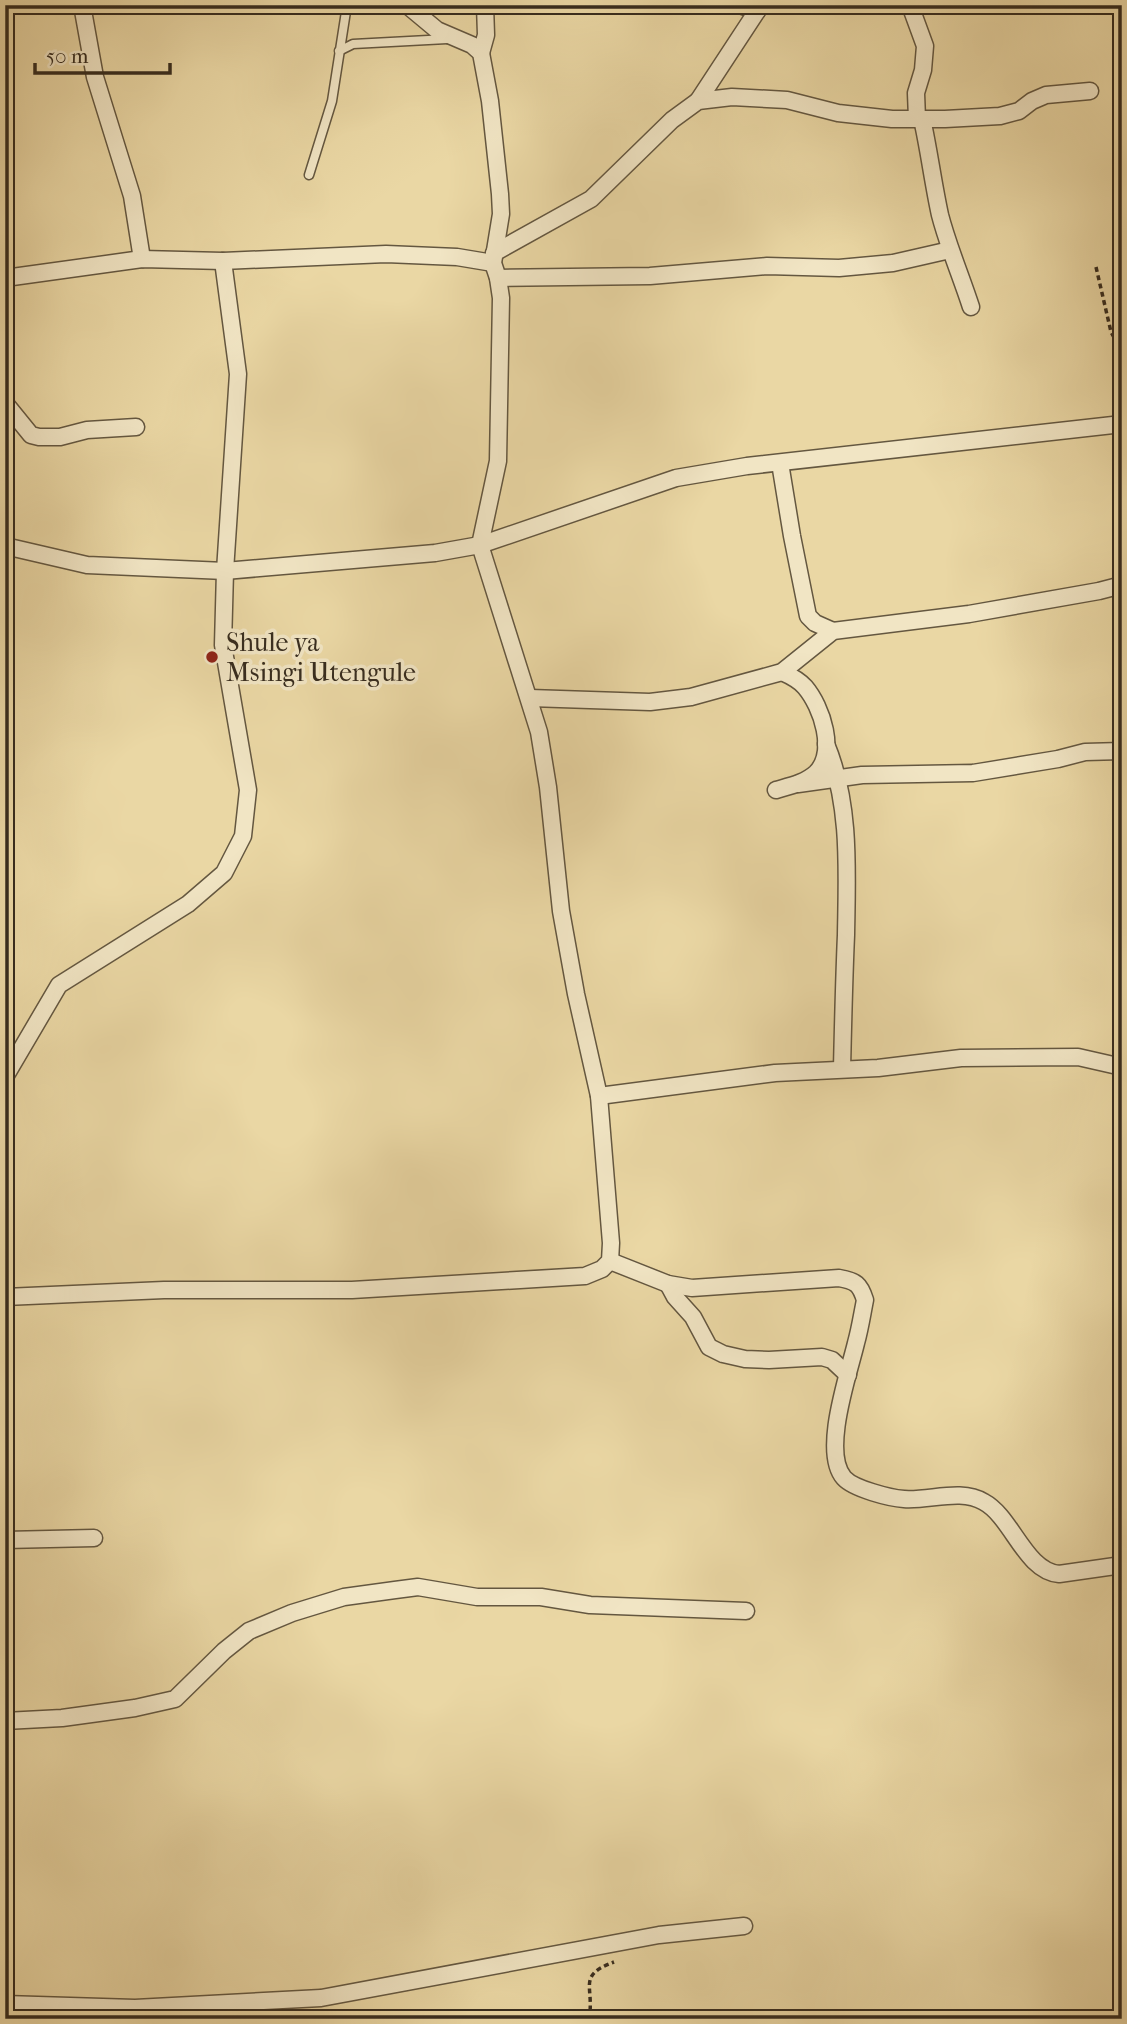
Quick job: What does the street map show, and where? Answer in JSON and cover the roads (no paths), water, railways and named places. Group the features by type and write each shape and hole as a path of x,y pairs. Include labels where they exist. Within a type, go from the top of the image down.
{"street":[{"path":"82,5 95,77 132,197 142,259"},
{"path":"407,5 437,30 472,45 481,53"},
{"path":"5,1297 164,1290 352,1290 585,1276 602,1269 610,1261 611,1243 599,1096 566,939 539,732 480,545 498,461 500,298 495,265 501,214 490,101 481,53 486,35 485,5"},
{"path":"495,265 591,199 671,120 698,101 759,8 740,5"},
{"path":"910,5 925,46 923,70 916,93 920,119 950,250 960,271 971,307"},
{"path":"698,101 732,97 787,100 838,113 920,119 1000,116 1019,111 1046,95 1090,91"},
{"path":"5,278 142,259 223,261 386,254 457,257 478,259 495,265 650,276 767,266 839,268 892,263 950,250"},
{"path":"5,1077 59,985 188,904 224,873 243,836 248,790 223,645 238,374 223,261"},
{"path":"5,403 31,435 39,437 60,437 88,430 136,427"},
{"path":"5,546 87,565 225,571 435,552 480,545 676,478 780,463 1122,424"},
{"path":"780,463 808,616 815,623 833,631 970,614 1122,585"},
{"path":"530,698 650,702 691,696 782,672 833,631"},
{"path":"782,672 806,688 819,712 826,744 838,778 847,852 842,1069"},
{"path":"798,784 822,765 826,744"},
{"path":"776,790 798,784 862,775 972,773 1085,752 1122,751"},
{"path":"599,1096 775,1073 961,1058 1077,1057 1122,1067"},
{"path":"610,1261 668,1284 692,1288 839,1278 856,1282 861,1287 865,1300 835,1439 840,1472 846,1480 875,1493 903,1499 958,1496 986,1503 1036,1563 1050,1573 1122,1565"},
{"path":"668,1284 693,1317 709,1347 723,1354 745,1359 822,1357 832,1360 848,1375"},
{"path":"5,1540 94,1538"},
{"path":"5,1721 135,1708 175,1699 224,1651 249,1632 292,1612 344,1597 418,1587 477,1597 541,1597 590,1605 746,1611"},
{"path":"5,2004 135,2008 321,1998 659,1935 744,1926"}],"lane":[{"path":"309,175 332,101 347,5"},
{"path":"339,51 353,44 453,38"}],"place":[{"name":"Shule ya Msingi Utengule","path":"212,657"}]}
